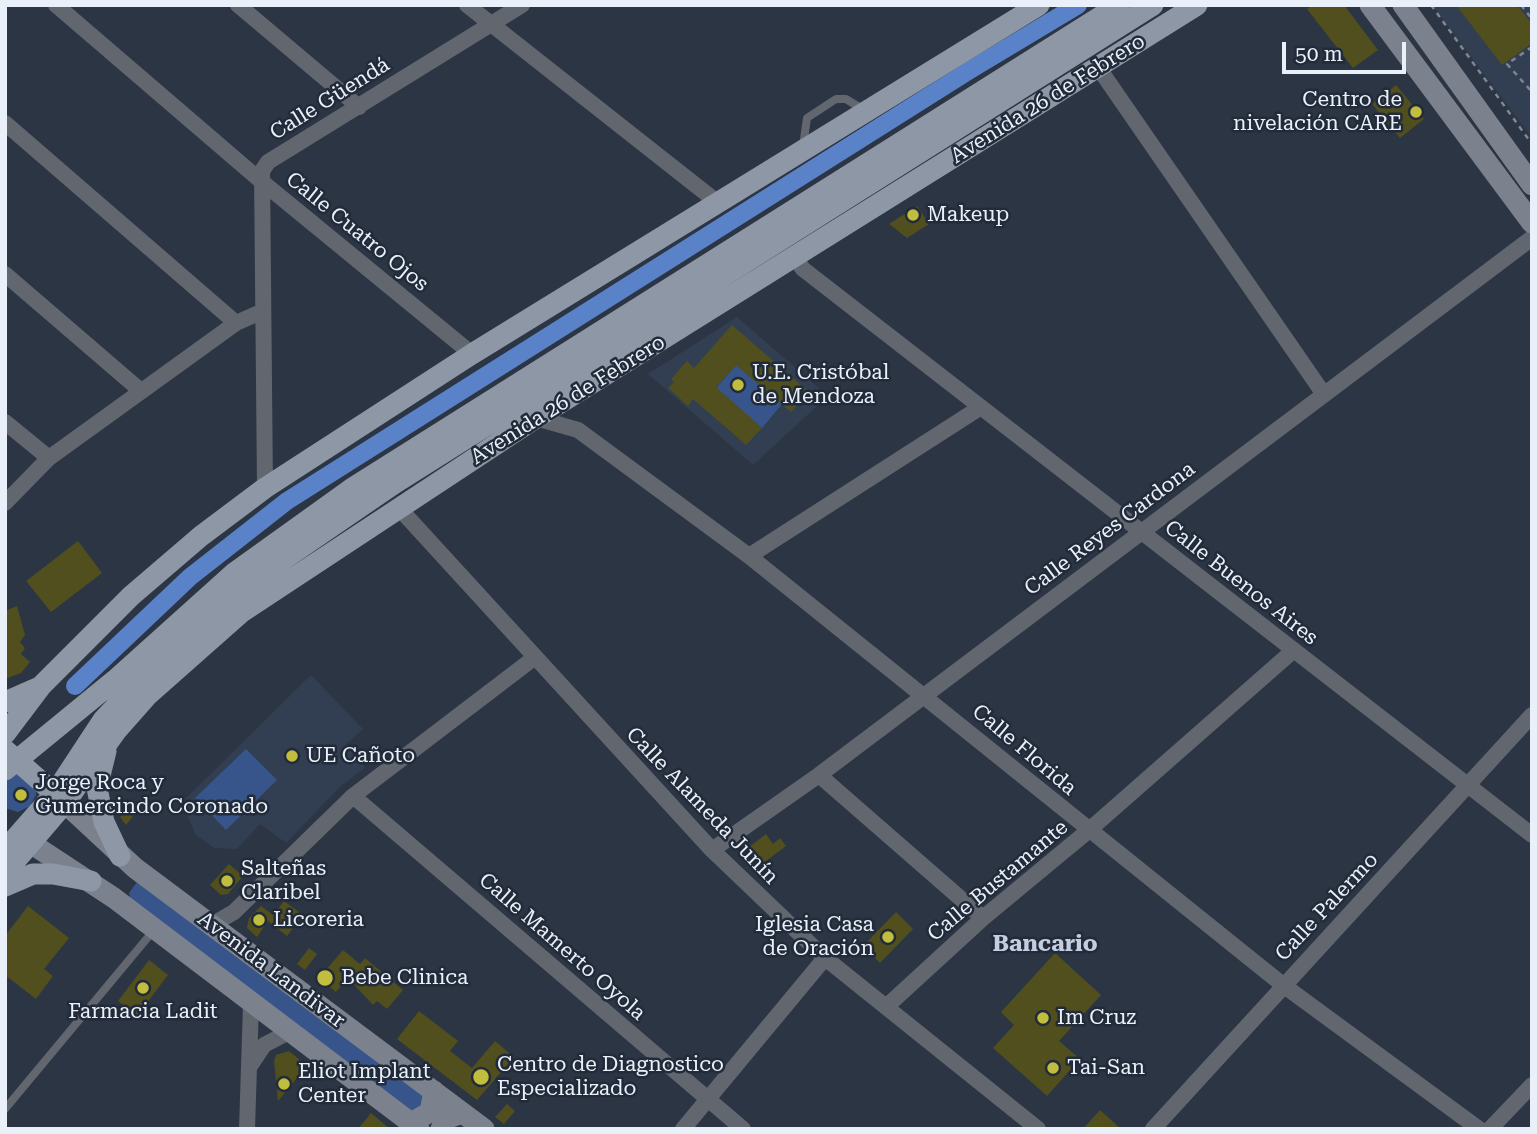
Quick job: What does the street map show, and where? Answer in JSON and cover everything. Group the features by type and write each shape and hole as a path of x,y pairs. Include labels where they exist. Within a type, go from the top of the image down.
{"main road":[{"path":"5,734 42,685 158,573 265,488 472,354 1039,5"},
{"name":"Avenida 26 de Febrero","path":"9,760 115,680 234,573 351,489 1119,5"},
{"name":"Avenida 26 de Febrero","path":"60,798 103,720 175,644 227,598 395,483 1153,5"},
{"name":"Avenida 26 de Febrero","path":"5,873 15,838 60,798 147,696 242,612 536,418 1197,5"},
{"path":"1370,5 1532,223"},
{"path":"1382,23 1404,7 1532,185"},
{"path":"5,702 42,685"},
{"path":"117,730 105,752 97,789 104,822 120,856"},
{"path":"9,760 60,798"},
{"name":"Avenida Landivar","path":"60,798 120,856 484,1129"},
{"name":"Avenida Landivar","path":"15,838 91,881 415,1126"},
{"path":"5,886 33,874 91,881"},
{"path":"415,1126 430,1112 434,1091"},
{"path":"440,1129 448,1118 462,1112"}],"street":[{"name":"Calle Cuatro Ojos","path":"56,5 261,181 472,354"},
{"path":"238,5 359,107"},
{"name":"Calle Güendá","path":"261,181 268,162 522,5"},
{"path":"470,6 717,202"},
{"path":"1098,67 1323,393"},
{"path":"5,123 236,323"},
{"path":"261,181 265,488"},
{"name":"Calle Reyes Cardona","path":"712,850 819,775 1532,237"},
{"name":"Calle Buenos Aires","path":"795,258 803,269 1468,788 1532,835"},
{"path":"5,274 141,391"},
{"path":"5,503 49,458 236,323 261,312"},
{"path":"749,556 981,407"},
{"name":"Calle Florida","path":"536,418 578,430 749,556 1283,985 1479,1129"},
{"path":"5,422 49,458"},
{"path":"265,454 275,469 286,474"},
{"name":"Calle Alameda Junín","path":"398,508 712,850 825,958 1038,1129"},
{"name":"Calle Bustamante","path":"887,1006 983,918 1088,831 1294,650"},
{"path":"210,926 234,912 354,796 534,658"},
{"name":"Calle Palermo","path":"1153,1129 1532,715"},
{"path":"819,775 983,918"},
{"name":"Calle Mamerto Oyola","path":"354,796 743,1129"},
{"path":"683,1129 825,958"},
{"path":"247,1129 251,1004"},
{"path":"249,1068 264,1045 289,1032"},
{"path":"1490,1129 1532,1085"}],"lane":[{"path":"5,1109 154,930"}],"path":[{"path":"1431,5 1532,144"},
{"path":"1521,5 1532,19"},
{"path":"1532,47 1507,64 1532,92"}],"shaded area":[{"path":"1432,5 1532,5 1532,138"},
{"name":"U.E. Cristóbal de Mendoza","path":"737,317 828,396 753,465 648,374"},
{"path":"736,365 782,404 762,428 716,388"},
{"name":"UE Cañoto","path":"311,675 363,729 346,744 365,768 341,786 286,843 260,824 237,849 214,848 196,835 181,803"},
{"path":"246,749 277,780 226,830 195,798"},
{"path":"17,772 36,788 36,795 30,806 18,812 5,808 5,775"},
{"path":"137,882 421,1089 427,1106 411,1114 131,901 129,893"}],"building":[{"path":"1312,5 1344,5 1378,50 1353,68 1307,9"},
{"path":"1456,5 1517,5 1532,24 1532,43 1502,65"},
{"path":"1396,85 1424,119 1400,138 1372,104"},
{"name":"Makeup","path":"917,206 929,224 907,238 889,224"},
{"path":"732,325 809,392 791,412 736,365 716,387 762,428 746,445 693,399 688,406 668,388 674,382 671,379 687,361 694,368"},
{"path":"78,541 102,573 51,612 26,581"},
{"path":"17,606 25,635 20,642 25,648 21,654 30,662 21,673 5,679 5,611"},
{"path":"131,804 138,810 126,825 120,817"},
{"path":"766,834 773,844 780,838 786,846 762,864 749,847"},
{"name":"Salteñas Claribel","path":"229,864 243,876 228,894 221,895 210,885"},
{"path":"284,901 303,915 287,936 268,921 257,937 247,928 249,918 261,906 273,915"},
{"path":"28,906 69,938 44,969 53,976 36,999 5,975 5,936"},
{"name":"Iglesia Casa de Oración","path":"896,912 913,929 880,963 863,946"},
{"path":"309,948 317,954 305,970 297,964"},
{"path":"343,950 360,964 365,958 403,990 387,1009 377,1001 373,1005 348,978 336,992 319,978"},
{"name":"Im Cruz","path":"1055,953 1101,995 1059,1041 1080,1059 1047,1096 993,1048 1014,1025 1001,1012"},
{"name":"Farmacia Ladit","path":"149,960 168,975 137,1016 118,1001"},
{"path":"419,1011 458,1041 450,1051 472,1068 495,1041 514,1057 477,1100 397,1039"},
{"name":"Eliot Implant Center","path":"289,1051 307,1066 278,1101 274,1061 276,1055"},
{"path":"507,1104 515,1111 504,1124 495,1117"},
{"path":"1100,1110 1121,1129 1083,1129"},
{"path":"371,1113 390,1129 358,1129"}],"waterway":[{"path":"75,686 190,577 287,501 970,70 1078,5"}],"place":[{"name":"Centro de nivelación CARE","path":"1416,112"},
{"name":"Makeup","path":"913,215"},
{"name":"U.E. Cristóbal de Mendoza","path":"738,385"},
{"name":"UE Cañoto","path":"292,756"},
{"name":"Jorge Roca y Gumercindo Coronado","path":"21,795"},
{"name":"Salteñas Claribel","path":"227,881"},
{"name":"Licoreria","path":"259,920"},
{"name":"Iglesia Casa de Oración","path":"888,937"},
{"name":"Bebe Clinica","path":"325,978"},
{"name":"Farmacia Ladit","path":"143,988"},
{"name":"Im Cruz","path":"1043,1018"},
{"name":"Tai-San","path":"1053,1068"},
{"name":"Centro de Diagnostico Especializado","path":"481,1077"},
{"name":"Eliot Implant Center","path":"284,1084"}],"district":[{"name":"Bancario","path":"1045,944"}]}
